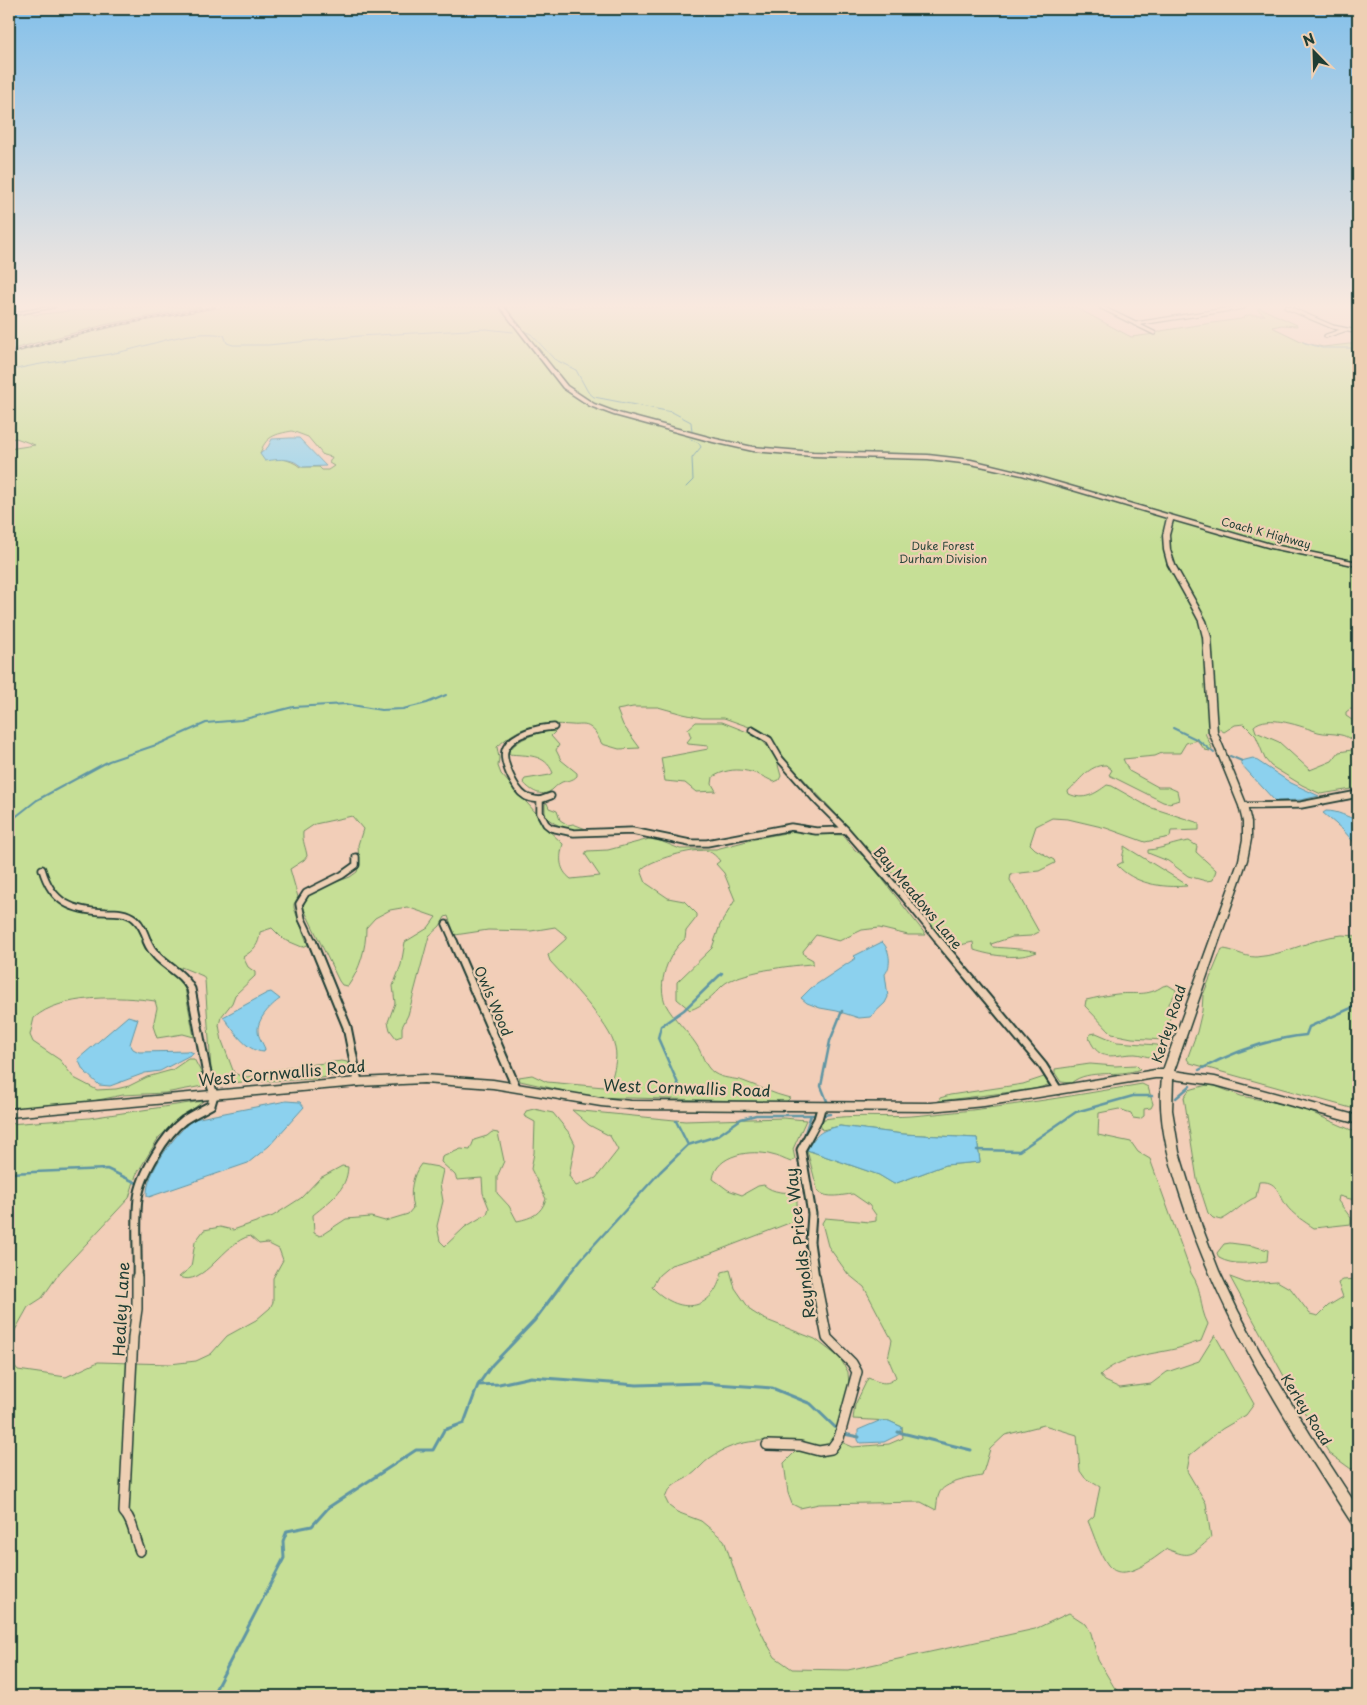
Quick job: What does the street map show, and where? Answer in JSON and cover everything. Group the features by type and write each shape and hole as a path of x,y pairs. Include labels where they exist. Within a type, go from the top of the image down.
{"street":[{"path":"565,387 592,405 616,414 714,441 753,449 813,454 917,456 981,464 1023,474 1170,517"},
{"name":"Coach K Highway","path":"1170,517 1282,549 1358,564"},
{"name":"Kerley Road","path":"1170,517 1166,534 1166,553 1204,622 1207,637 1213,732 1243,806 1247,830 1243,860 1188,1011 1168,1074 1165,1094 1166,1107 1176,1161 1194,1225 1215,1278 1240,1330 1295,1423 1358,1520"},
{"path":"551,796 540,800 526,798 507,768 504,752 509,743 524,734 540,728 554,727"},
{"name":"Bay Meadows Lane","path":"752,730 769,740 780,759 816,800 846,830 1024,1042 1043,1066 1058,1090"},
{"path":"1243,806 1301,805 1358,794"},
{"path":"540,800 540,813 546,824 551,828 574,833 632,831 690,843 707,843 791,827 816,831 846,830"},
{"path":"356,857 356,865 350,870 313,889 301,898 299,904 300,915 324,967 343,1015 351,1040 358,1082"},
{"path":"42,869 46,886 56,898 69,905 94,911 118,912 136,919 142,926 149,948 156,956 185,977 191,989 206,1068 214,1095"},
{"name":"Owls Wood","path":"446,924 516,1087"},
{"name":"West Cornwallis Road","path":"9,1113 358,1082 446,1079 516,1087 601,1102 631,1105 888,1108 956,1105 1058,1090 1134,1076 1168,1074 1215,1081 1358,1120"},
{"name":"Healey Lane","path":"140,1551 134,1539 130,1518 124,1512 133,1337 137,1309 138,1198 143,1177 160,1148 183,1122 212,1105 214,1095"},
{"name":"Reynolds Price Way","path":"767,1445 800,1446 819,1451 831,1449 839,1438 857,1372 852,1363 827,1338 814,1274 810,1242 812,1214 801,1150 804,1140 818,1118 821,1108"}],"green space":[{"name":"Duke Forest Durham Division","path":"9,387 1358,387 1358,710 1350,709 1346,712 1346,716 1358,724 1358,744 1348,737 1321,733 1285,722 1267,721 1260,722 1254,726 1256,732 1279,742 1310,770 1332,761 1339,752 1358,749 1358,788 1321,794 1302,785 1271,766 1265,759 1256,736 1244,724 1235,725 1224,732 1219,729 1205,733 1212,748 1210,751 1205,750 1197,740 1186,743 1180,753 1162,753 1155,756 1123,759 1129,771 1158,787 1168,787 1177,791 1179,800 1173,802 1163,802 1109,775 1112,770 1106,765 1094,768 1068,791 1069,794 1084,797 1094,794 1107,785 1112,786 1149,807 1199,823 1199,830 1171,831 1170,837 1145,842 1106,828 1068,819 1052,818 1036,826 1030,844 1054,860 1055,863 1039,871 1011,874 1010,880 1039,932 1031,936 1012,937 991,944 993,947 1037,952 1022,956 1006,956 974,950 973,942 952,947 939,936 911,894 884,864 863,846 849,828 784,758 768,737 755,729 724,718 702,718 658,707 633,707 617,710 623,725 640,748 619,749 602,744 594,731 586,726 550,724 532,726 515,733 497,747 498,766 501,774 536,813 544,826 563,844 561,854 562,868 571,879 600,876 585,854 587,851 608,850 653,838 680,849 716,849 763,837 802,830 816,834 843,835 855,850 866,858 926,935 908,935 879,928 862,930 839,941 816,935 803,951 804,955 813,960 813,964 779,968 740,976 730,980 704,1003 690,1010 677,999 677,982 712,948 720,925 735,900 724,873 716,864 720,861 708,851 702,850 673,855 653,862 641,870 646,883 668,898 684,901 697,914 697,917 686,931 685,939 673,952 665,969 662,988 663,997 669,1010 696,1044 706,1063 714,1073 790,1098 786,1102 591,1097 520,1081 519,1077 532,1075 547,1082 604,1087 610,1085 614,1071 616,1052 611,1037 597,1015 550,961 548,955 566,939 566,936 555,927 531,931 488,930 455,935 448,916 445,917 440,926 429,936 408,1015 402,1027 402,1036 396,1038 390,1030 388,1022 395,1003 393,986 401,965 405,942 428,928 436,917 407,907 390,910 375,918 366,928 362,959 348,986 342,985 339,981 303,907 306,896 320,888 350,877 357,872 359,865 358,845 363,829 352,816 315,824 303,832 307,856 290,869 298,897 294,908 308,945 302,947 283,939 272,928 260,932 255,947 243,957 248,967 255,972 255,976 235,995 232,1003 221,1017 219,1025 222,1041 234,1073 243,1077 257,1076 290,1067 342,1061 347,1062 351,1070 346,1074 315,1079 216,1082 211,1069 205,980 203,976 181,967 194,1037 183,1034 157,1038 153,1026 157,1008 155,1001 125,998 75,1001 45,1010 34,1018 30,1035 33,1042 60,1060 74,1078 97,1090 129,1086 147,1077 172,1070 188,1059 194,1059 208,1085 165,1093 123,1095 78,1104 9,1108 9,449 35,445 16,438 9,439","holes":["292,431 308,437 323,455 332,457 329,463 334,466 328,470 322,470 319,467 300,467 287,460 260,454 265,443 272,437"]},
{"path":"696,722 722,722 760,737 779,762 781,776 779,780 774,782 751,772 729,771 713,777 712,784 716,791 696,792 685,783 665,781 661,758 708,749 708,746 688,744 687,742 691,737 688,729"},
{"path":"552,730 556,731 551,736 559,745 556,750 561,760 577,773 577,776 572,780 560,783 549,792 542,794 531,790 523,782 525,779 550,775 553,773 550,767 535,757 509,754 509,751 523,739"},
{"path":"547,803 549,808 557,811 560,820 568,825 573,824 588,831 570,829 555,823 545,816 545,804"},
{"path":"1189,841 1197,846 1196,852 1216,870 1213,880 1206,881 1188,876 1168,861 1148,853 1148,850"},
{"path":"1124,846 1187,886 1158,885 1132,877 1117,865 1123,862"},
{"path":"1342,935 1358,936 1358,1110 1190,1063 1187,1059 1197,1032 1202,1011 1203,995 1222,949 1247,956 1267,956 1320,939"},
{"path":"1168,985 1176,990 1176,992 1167,1007 1172,1015 1165,1027 1163,1040 1132,1038 1112,1034 1085,1006 1086,1000 1117,994 1152,992"},
{"path":"1096,1033 1117,1042 1157,1045 1165,1049 1151,1057 1135,1054 1108,1056 1093,1046 1089,1038 1090,1034"},
{"path":"1090,1064 1136,1065 1140,1069 1122,1073 1095,1074 1078,1078 1071,1083 1061,1082 1055,1073 1055,1069"},
{"path":"1044,1077 1051,1084 1035,1089 939,1101 940,1098 950,1095 1023,1084"},
{"path":"1142,1084 1148,1087 1153,1104 1151,1108 1144,1109 1144,1116 1140,1119 1133,1118 1131,1113 1119,1109 1099,1113 1098,1135 1131,1142 1138,1152 1150,1159 1191,1273 1198,1286 1203,1311 1208,1324 1201,1341 1126,1360 1100,1375 1105,1381 1120,1388 1151,1384 1167,1372 1199,1361 1215,1335 1254,1404 1246,1415 1222,1429 1190,1455 1187,1471 1206,1503 1211,1538 1195,1552 1182,1554 1167,1549 1147,1563 1130,1571 1114,1570 1108,1565 1088,1521 1094,1516 1100,1487 1085,1478 1080,1471 1077,1435 1044,1425 1005,1435 990,1449 982,1476 958,1481 946,1486 939,1494 936,1510 921,1502 819,1504 800,1508 792,1504 788,1493 784,1463 803,1444 778,1441 755,1441 732,1446 721,1451 707,1460 690,1476 672,1487 665,1498 669,1506 677,1512 701,1521 724,1540 741,1590 765,1640 775,1657 792,1669 848,1670 1035,1629 1069,1613 1086,1624 1091,1633 1098,1660 1114,1687 1123,1696 9,1696 9,1359 18,1370 66,1377 98,1362 170,1364 196,1361 211,1354 227,1336 256,1320 270,1308 273,1302 273,1278 283,1260 279,1249 267,1243 259,1244 250,1236 231,1246 197,1276 188,1279 179,1277 191,1267 195,1242 204,1230 220,1227 233,1230 273,1216 301,1198 320,1178 342,1166 348,1167 347,1175 341,1189 326,1205 313,1215 314,1233 320,1236 346,1219 371,1217 385,1221 408,1214 413,1208 411,1197 412,1185 415,1174 421,1164 438,1167 443,1170 440,1184 443,1201 437,1226 440,1241 445,1246 465,1227 487,1214 489,1208 483,1193 482,1178 457,1180 455,1175 441,1162 442,1157 461,1149 470,1150 474,1140 487,1136 492,1132 498,1133 504,1161 497,1177 497,1193 509,1206 517,1221 527,1218 539,1212 546,1199 531,1169 534,1153 535,1122 524,1116 526,1111 534,1109 553,1113 570,1134 575,1144 569,1176 576,1186 596,1178 618,1150 610,1136 589,1125 572,1110 685,1121 783,1118 806,1120 793,1149 795,1159 791,1162 764,1153 745,1153 736,1155 721,1164 713,1179 728,1190 742,1195 758,1186 764,1185 775,1191 797,1192 797,1220 709,1254 671,1265 659,1275 652,1287 662,1296 673,1302 693,1305 703,1302 711,1296 722,1272 730,1270 735,1288 751,1311 764,1319 815,1339 840,1358 848,1372 849,1386 834,1439 853,1447 889,1444 903,1438 902,1427 889,1421 853,1419 855,1405 868,1378 886,1383 896,1377 888,1358 892,1340 864,1287 848,1274 828,1246 822,1223 825,1218 870,1222 876,1221 876,1215 869,1205 853,1194 831,1196 818,1192 807,1150 879,1175 894,1184 945,1165 980,1162 977,1138 903,1134 840,1126 822,1130 820,1124 824,1119 857,1116 912,1116 999,1107"},
{"path":"1207,1085 1215,1086 1241,1096 1299,1107 1358,1133 1358,1201 1339,1196 1338,1201 1351,1218 1351,1224 1314,1228 1292,1212 1276,1188 1270,1183 1265,1182 1259,1182 1256,1197 1246,1202 1230,1215 1221,1220 1213,1218 1208,1213 1197,1179 1184,1097 1189,1090"},
{"path":"203,1101 159,1137 136,1175 129,1198 60,1272 42,1298 28,1307 9,1341 9,1124 89,1118"},
{"path":"1230,1243 1268,1250 1267,1261 1236,1263 1224,1261 1219,1258 1217,1253 1224,1244"},
{"path":"1230,1277 1246,1283 1277,1281 1291,1289 1310,1314 1318,1316 1328,1306 1343,1297 1338,1283 1343,1280 1358,1279 1358,1468 1351,1469 1329,1453 1297,1400"}],"water":[{"path":"299,438 326,466 303,467 285,460 265,461 260,454 268,447 272,439"},
{"path":"1253,758 1291,783 1319,796 1301,800 1275,801 1241,764 1241,761"},
{"path":"1326,811 1339,813 1358,820 1358,847 1343,830 1323,813"},
{"path":"882,942 887,949 889,958 889,967 885,974 888,997 885,1003 870,1017 859,1018 820,1008 807,1003 801,998 811,988 856,958 854,956"},
{"path":"271,992 280,999 265,1013 258,1026 259,1036 265,1049 264,1052 257,1051 246,1044 223,1017"},
{"path":"128,1016 138,1019 130,1044 133,1049 139,1052 189,1051 194,1053 160,1071 145,1073 110,1086 99,1085 83,1070 78,1059"},
{"path":"286,1101 300,1102 304,1107 269,1146 248,1163 149,1197 147,1196 148,1187 156,1165 179,1133 194,1119"},
{"path":"840,1126 903,1134 977,1138 980,1162 945,1165 894,1184 879,1175 807,1150 820,1133"},
{"path":"879,1421 889,1421 902,1427 900,1434 884,1442 860,1443 858,1440 858,1430"}],"waterway":[{"path":"585,387 594,397 672,412 691,422 692,432"},
{"path":"686,487 693,480 692,458 701,447 699,443 690,439"},
{"path":"9,822 37,800 109,761 159,744 206,723 241,720 293,707 346,704 381,710 403,709 427,703 446,695"},
{"path":"1173,728 1198,740 1214,753"},
{"path":"1230,756 1242,761"},
{"path":"676,1095 679,1086 658,1038 661,1026 684,1010 722,973"},
{"path":"1199,1070 1251,1047 1306,1035 1309,1027 1358,1005"},
{"path":"827,1101 821,1086 830,1041 842,1011"},
{"path":"1176,1098 1190,1086"},
{"path":"977,1150 1019,1151 1076,1112 1133,1096 1152,1096"},
{"path":"824,1115 830,1114"},
{"path":"688,1145 717,1136 741,1119 756,1115 811,1115"},
{"path":"805,1133 811,1115"},
{"path":"811,1115 816,1115"},
{"path":"676,1121 688,1145"},
{"path":"566,1278 660,1172 688,1145"},
{"path":"9,1173 107,1169 139,1184"},
{"path":"478,1385 492,1365 534,1321 567,1277"},
{"path":"478,1385 499,1384 531,1377 637,1385 702,1383 772,1388 811,1404 838,1430"},
{"path":"212,1696 284,1558 283,1541 287,1531 312,1526 329,1507 416,1450 433,1450 444,1430 464,1423 478,1385"},
{"path":"898,1432 971,1450"},
{"path":"844,1434 859,1437"}]}
